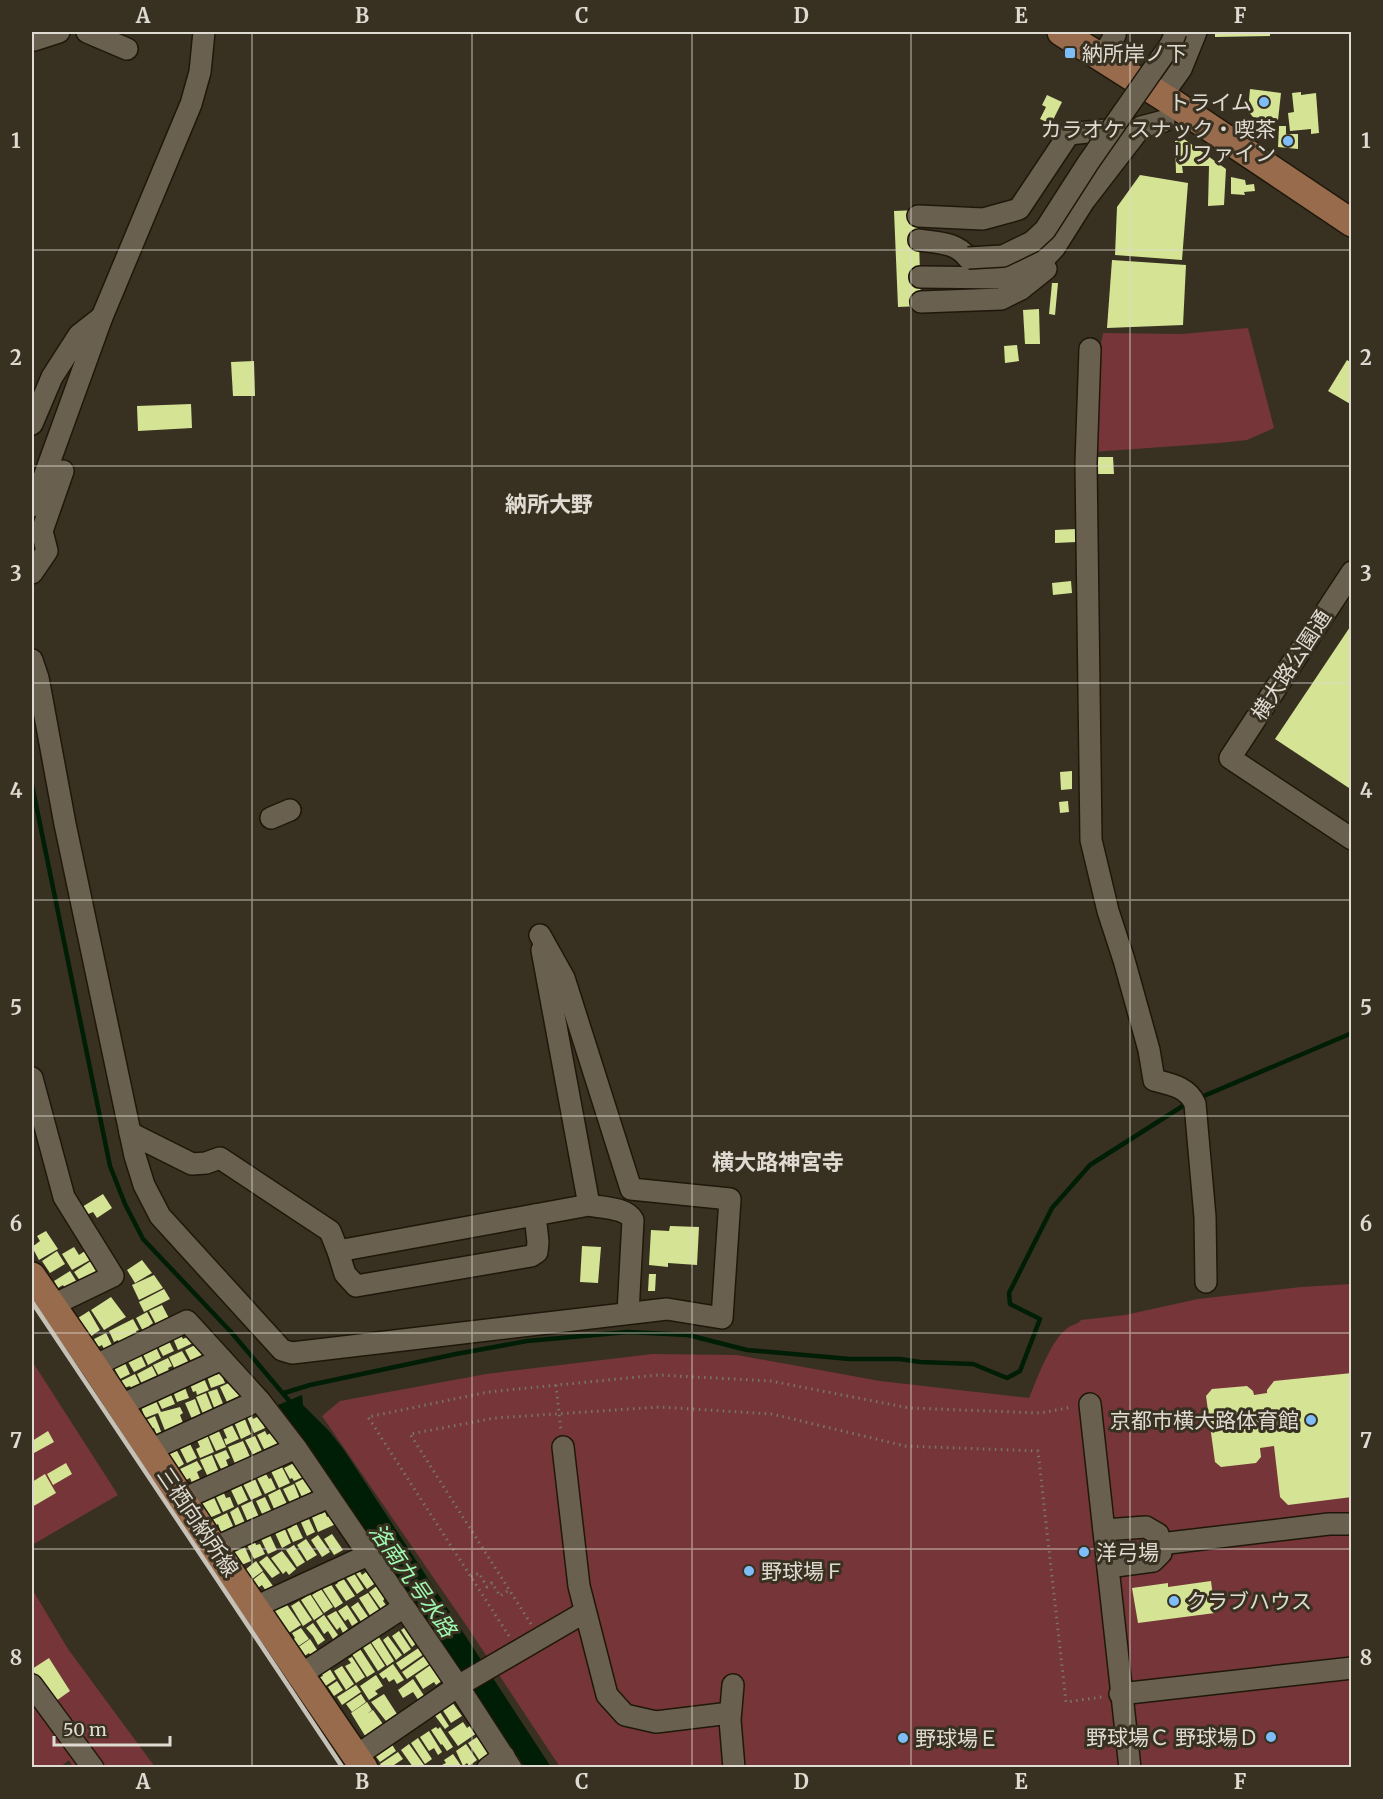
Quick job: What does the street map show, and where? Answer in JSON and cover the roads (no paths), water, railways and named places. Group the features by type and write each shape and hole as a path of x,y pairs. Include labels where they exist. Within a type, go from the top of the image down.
{"main road":[{"path":"1061,32 1109,43 1167,108 1352,223"},
{"name":"三栖向納所線","path":"32,1276 360,1762"}],"street":[{"path":"47,34 59,32"},
{"path":"87,32 119,42"},
{"path":"32,506 102,317 191,104 200,72 204,32"},
{"path":"919,259 965,253 1003,256 1032,242 1045,230 1088,163 1171,44 1176,32"},
{"path":"919,259 1003,278 1041,262 1055,247 1084,201 1167,108 1196,32"},
{"path":"919,259 983,219 1019,209 1069,134 1145,134"},
{"path":"919,259 992,287 1043,272 1077,237 1089,218 1094,189"},
{"path":"32,424 52,377 74,343 102,317"},
{"path":"1090,348 1086,475 1090,840 1108,911 1149,1050 1154,1080 1182,1089 1193,1100 1205,1217 1206,1282"},
{"path":"32,573 47,550 42,531 63,471"},
{"name":"横大路公園通","path":"1352,572 1230,758 1352,839"},
{"path":"32,660 38,678 65,824 130,1133 144,1185 160,1216 282,1350 292,1353 667,1309 722,1318 730,1199 631,1189 564,978 540,935 589,1205"},
{"path":"32,1078 64,1197 112,1276 53,1305"},
{"path":"130,1133 192,1164 206,1163 220,1158 330,1231 345,1274 356,1286 531,1256 537,1252 538,1242 535,1215"},
{"path":"338,1251 589,1205 625,1212 633,1220 628,1312"},
{"path":"94,1366 187,1321 259,1400 296,1448 368,1555 462,1684 501,1764"},
{"path":"121,1405 222,1359"},
{"path":"150,1450 259,1400"},
{"path":"1090,1404 1120,1694 1130,1767"},
{"path":"563,1447 579,1586 607,1695 625,1715 656,1722 730,1713"},
{"path":"183,1499 296,1448"},
{"path":"214,1548 329,1497"},
{"path":"1160,1544 1329,1524 1352,1524"},
{"path":"1104,1530 1146,1527 1158,1534 1160,1544 1161,1554 1153,1561 1108,1567"},
{"path":"255,1606 368,1555"},
{"path":"300,1675 404,1606"},
{"path":"360,1762 462,1684 585,1612"},
{"path":"1120,1694 1352,1668"},
{"path":"733,1685 730,1713 734,1767"},
{"path":"33,1689 93,1767"}],"water":[{"name":"洛南九号水路","path":"302,1395 303,1405 344,1450 551,1767 525,1767 309,1446 278,1405"}],"waterway":[{"path":"32,785 110,1166 125,1204 143,1239 231,1332 291,1403"},
{"path":"1199,1098 1352,1033"},
{"path":"284,1393 310,1385 527,1341 628,1332 688,1335 747,1350 850,1359 900,1359 973,1364 1007,1378 1020,1371 1040,1319 1010,1304 1009,1293 1052,1208 1090,1165 1189,1102"}],"railway":[{"path":"32,1302 343,1768"}],"place":[{"name":"納所岸ノ下","path":"1070,53"},
{"name":"トライム","path":"1264,102"},
{"name":"カラオケ スナック・喫茶 リファイン","path":"1288,141"},
{"name":"京都市横大路体育館","path":"1311,1420"},
{"name":"洋弓場","path":"1084,1552"},
{"name":"野球場Ｆ","path":"749,1571"},
{"name":"クラブハウス","path":"1174,1601"},
{"name":"野球場Ｃ 野球場Ｄ","path":"1271,1737"},
{"name":"野球場Ｅ","path":"903,1738"}],"district":[{"name":"納所大野","path":"549,504"},
{"name":"横大路神宮寺","path":"778,1162"}]}
